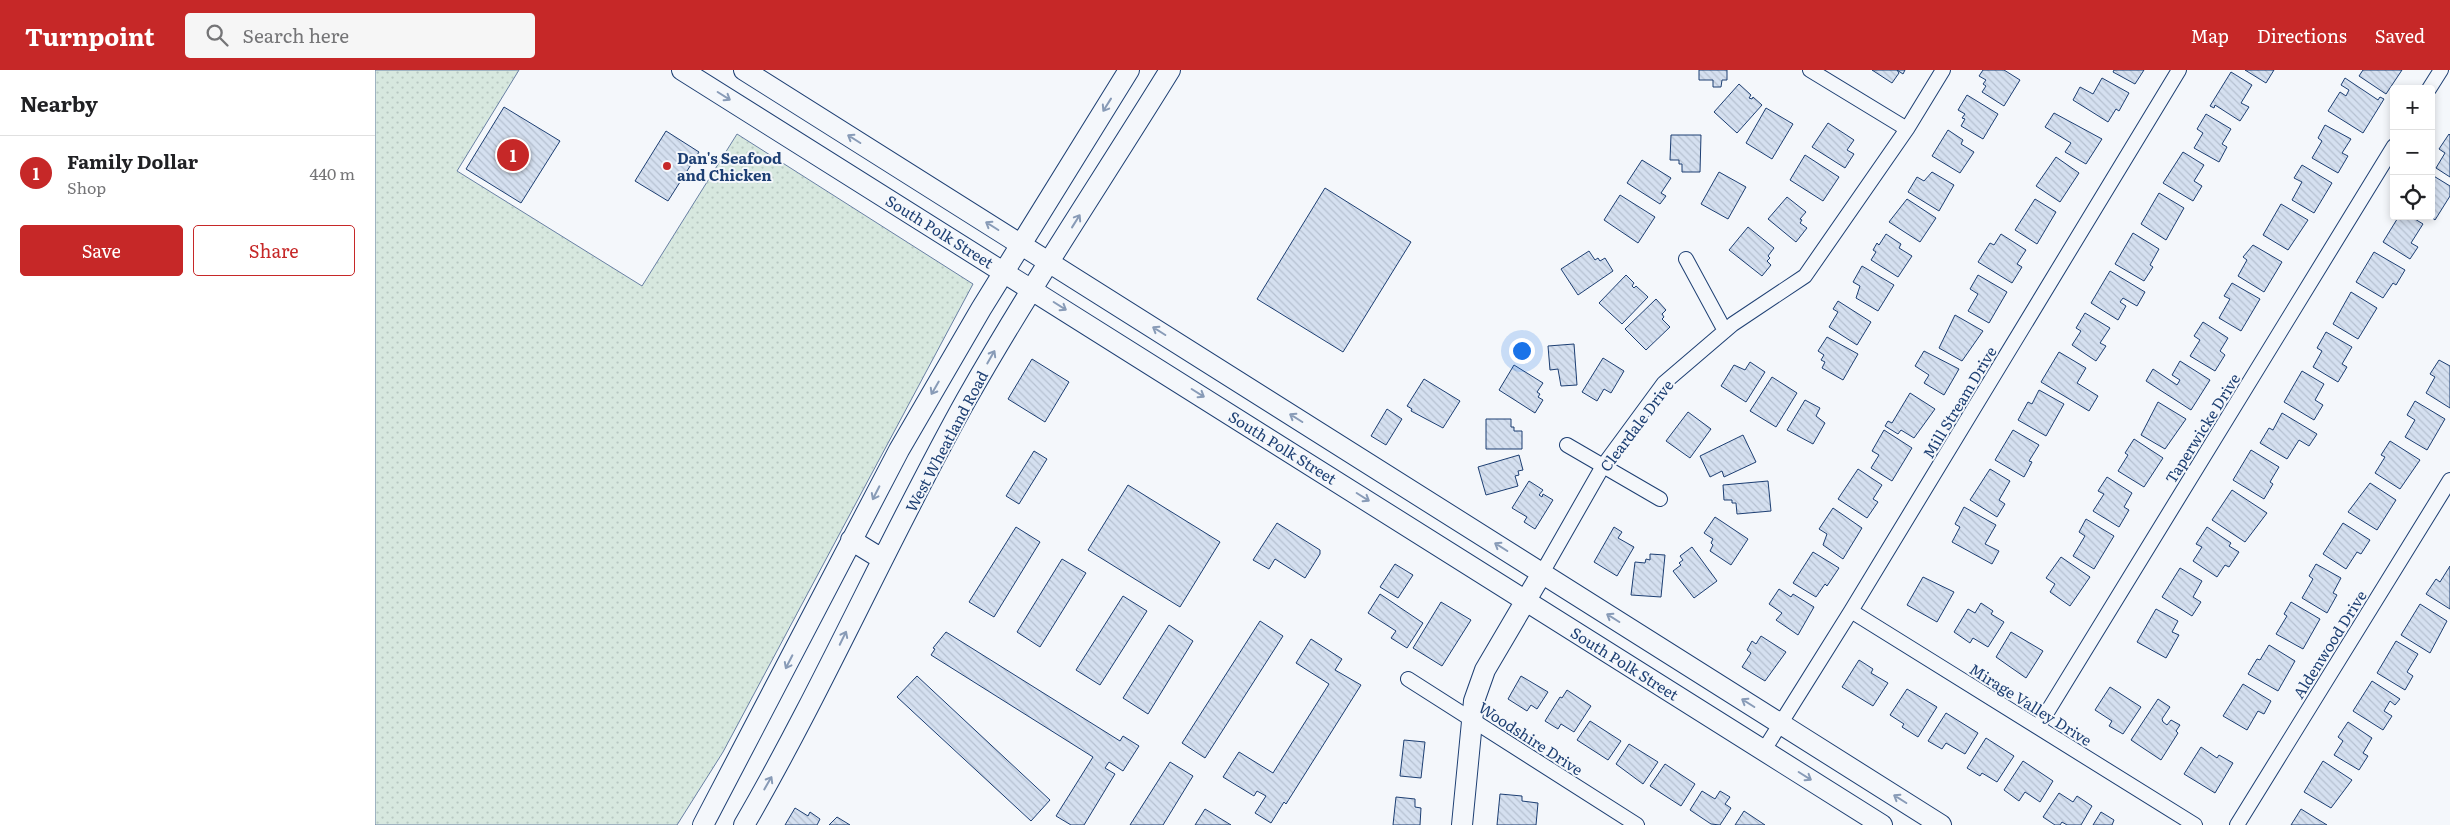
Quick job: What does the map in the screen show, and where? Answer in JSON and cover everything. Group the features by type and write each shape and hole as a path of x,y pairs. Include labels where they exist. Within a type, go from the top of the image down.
{"main road":[{"name":"South Polk Street","path":"682,70 1033,289 1882,825"},
{"name":"South Polk Street","path":"744,70 1941,825"},
{"path":"703,825 899,450 1004,271 1129,70"},
{"name":"West Wheatland Road","path":"744,825 787,752 882,559 966,400 1033,289 1171,70"},
{"path":"1321,471 1337,444"},
{"path":"851,540 882,559"},
{"name":"Cleardale Drive","path":"1462,825 1474,701 1485,670 1542,573"}],"street":[{"path":"1809,70 1907,129"},
{"name":"Cleardale Drive","path":"1542,573 1603,466 1664,383 1725,331 1805,276 1907,129 1943,70"},
{"name":"Mill Stream Drive","path":"1764,750 1851,612 2179,70"},
{"path":"2432,85 2441,70"},
{"name":"Taperwicke Drive","path":"2038,727 2390,153"},
{"path":"1686,259 1725,331"},
{"path":"1567,445 1660,499"},
{"name":"Aldenwood Drive","path":"2237,825 2450,480"},
{"name":"Mirage Valley Drive","path":"1851,612 2195,825"},
{"name":"Woodshire Drive","path":"1408,679 1637,825"}],"shaded area":[{"path":"375,70 519,70 457,171 642,286 737,134 973,284 723,752 677,825 375,825"}],"building":[{"path":"1699,70 1727,70 1727,80 1722,80 1721,87 1713,87 1713,80 1699,80"},
{"path":"1872,70 1897,70 1899,73 1892,83"},
{"path":"1897,70 1905,70 1903,74"},
{"path":"1983,70 2004,70 2020,80 2004,106 1982,92 1986,86 1983,84 1986,80 1979,76"},
{"path":"2114,70 2144,70 2135,84 2113,72"},
{"path":"2245,70 2274,70 2266,83"},
{"path":"2363,70 2402,70 2392,85 2390,85 2386,94 2359,76"},
{"path":"2231,72 2252,85 2241,103 2249,107 2240,121 2215,105 2214,108 2210,106"},
{"path":"2102,78 2129,93 2119,111 2116,109 2108,122 2073,100 2080,87 2093,94"},
{"path":"2345,78 2378,100 2380,97 2384,99 2363,133 2328,111 2340,92 2346,96 2349,90 2341,85"},
{"path":"1739,84 1751,95 1749,98 1752,99 1753,97 1762,105 1737,133 1714,112"},
{"path":"1967,95 1998,114 1983,139 1961,126 1965,119 1962,118 1965,114 1958,110"},
{"path":"504,107 560,141 521,203 466,169"},
{"path":"1766,108 1793,124 1772,159 1746,143"},
{"path":"2054,113 2102,139 2086,164 2065,152 2071,143 2045,127"},
{"path":"2206,114 2231,129 2222,144 2227,147 2219,162 2194,148 2203,133 2197,129"},
{"path":"1828,123 1854,140 1847,150 1854,154 1845,168 1812,147"},
{"path":"2325,125 2351,139 2342,153 2348,156 2338,173 2312,158 2322,141 2318,138"},
{"path":"1948,130 1963,140 1961,144 1974,152 1960,173 1932,156"},
{"name":"Dan's Seafood and Chicken","path":"666,131 699,152 668,201 635,181"},
{"path":"2449,134 2450,177 2436,168 2445,153 2439,149"},
{"path":"1671,135 1701,135 1700,172 1682,172 1682,164 1679,164 1679,160 1670,160"},
{"path":"2183,152 2204,165 2194,181 2202,186 2193,201 2163,183"},
{"path":"1805,155 1839,177 1823,201 1790,180"},
{"path":"2056,157 2079,173 2060,202 2036,186"},
{"path":"1642,160 1671,178 1661,193 1666,196 1660,204 1627,183"},
{"path":"2302,165 2332,183 2314,213 2292,200 2302,182 2294,178"},
{"path":"1719,172 1746,187 1728,219 1701,204"},
{"path":"1932,172 1954,185 1939,211 1908,192 1917,177 1924,181"},
{"path":"2435,177 2450,186 2450,196 2435,220"},
{"path":"1325,188 1411,242 1343,352 1257,299"},
{"path":"2159,193 2184,208 2166,240 2141,224"},
{"path":"1620,195 1655,217 1638,243 1604,220"},
{"path":"1787,197 1806,212 1800,219 1802,220 1800,223 1807,228 1796,242 1768,219"},
{"path":"1907,199 1936,218 1920,242 1889,222"},
{"path":"2035,199 2056,212 2037,244 2015,230"},
{"path":"2281,204 2308,220 2288,250 2263,235"},
{"path":"2397,220 2416,220 2423,224 2411,243 2418,247 2410,259 2383,242"},
{"path":"1748,227 1774,248 1767,261 1771,265 1762,276 1729,250"},
{"path":"2133,233 2159,249 2150,265 2153,267 2144,281 2115,264"},
{"path":"1886,234 1901,244 1899,248 1912,256 1898,277 1871,260 1876,252 1873,250 1877,243 1879,245"},
{"path":"2001,234 2026,250 2017,264 2022,267 2012,283 1978,262 1990,243 1994,245"},
{"path":"2253,245 2282,262 2264,292 2238,276 2247,260 2243,257"},
{"path":"1589,251 1595,260 1598,258 1600,261 1605,258 1613,271 1578,295 1561,269"},
{"path":"2374,252 2405,270 2396,285 2393,283 2383,298 2356,282"},
{"path":"1862,266 1894,285 1878,311 1856,298 1860,286 1853,282"},
{"path":"2110,271 2145,292 2137,306 2123,298 2120,302 2126,306 2118,320 2091,303"},
{"path":"1626,275 1634,283 1632,286 1634,288 1636,286 1648,297 1622,324 1599,303"},
{"path":"1978,275 2007,292 1989,323 1968,311 1978,294 1970,289"},
{"path":"2232,283 2260,299 2241,331 2219,318 2230,299 2224,296"},
{"path":"2351,292 2377,308 2358,339 2333,324"},
{"path":"1656,299 1666,310 1662,314 1664,317 1662,319 1670,327 1646,350 1625,329"},
{"path":"1838,301 1871,322 1857,345 1829,327 1838,312 1833,309"},
{"path":"2085,313 2110,328 2100,343 2106,346 2096,361 2072,345 2081,331 2076,328"},
{"path":"1955,315 1983,331 1962,361 1939,348"},
{"path":"2203,322 2228,338 2220,351 2225,355 2215,371 2190,356 2200,340 2194,336"},
{"path":"2326,332 2352,347 2342,364 2347,367 2338,382 2313,367 2322,351 2317,348"},
{"path":"1827,337 1858,354 1843,380 1822,368 1825,362 1821,360 1824,355 1818,351"},
{"path":"1574,344 1577,385 1561,386 1558,369 1550,370 1548,346"},
{"path":"1924,351 1959,369 1944,395 1924,383 1929,375 1915,366"},
{"path":"2059,352 2086,368 2077,383 2098,396 2089,411 2041,382"},
{"path":"1603,358 1624,371 1611,393 1604,389 1597,401 1582,392"},
{"path":"1032,359 1069,382 1045,422 1008,399"},
{"path":"2439,360 2450,366 2450,408 2426,393 2435,377 2430,374"},
{"path":"2180,361 2210,380 2191,410 2146,381 2153,369 2177,385 2180,380 2172,375"},
{"path":"1750,362 1765,372 1746,402 1721,386 1734,365 1745,370"},
{"path":"1514,365 1543,383 1537,392 1540,394 1538,397 1543,400 1535,413 1499,390"},
{"path":"2302,371 2324,384 2315,400 2323,405 2314,420 2284,402"},
{"path":"1772,377 1797,393 1776,427 1750,411"},
{"path":"1424,379 1460,401 1443,428 1411,411 1412,409 1407,406"},
{"path":"2039,390 2064,404 2046,436 2018,420 2028,402 2032,404"},
{"path":"1910,393 1935,409 1914,438 1901,430 1898,434 1885,426 1888,421 1892,423"},
{"path":"1805,400 1820,408 1816,416 1825,423 1813,444 1787,430"},
{"path":"2415,401 2445,419 2427,450 2405,437 2415,420 2407,415"},
{"path":"2158,402 2186,419 2165,449 2141,435"},
{"path":"1387,409 1402,419 1386,445 1371,436"},
{"path":"1688,412 1711,429 1690,458 1666,441"},
{"path":"2282,413 2317,434 2309,446 2299,440 2287,459 2260,443 2269,428 2273,430"},
{"path":"1486,419 1511,419 1511,427 1514,427 1514,431 1522,431 1522,449 1486,449"},
{"path":"1884,430 1912,448 1892,481 1871,468 1879,455 1872,451"},
{"path":"2013,430 2039,445 2029,461 2032,462 2024,477 1995,460"},
{"path":"1743,435 1756,462 1724,477 1722,471 1710,477 1700,456"},
{"path":"2134,439 2163,458 2144,487 2118,471 2128,455 2125,453"},
{"path":"2390,441 2420,460 2400,489 2375,473 2385,457 2381,455"},
{"path":"2251,450 2279,467 2270,482 2273,484 2264,499 2233,480"},
{"path":"1034,451 1047,459 1019,504 1006,496"},
{"path":"1519,455 1523,470 1518,471 1519,475 1515,476 1518,486 1486,495 1478,467"},
{"path":"1858,469 1882,485 1873,499 1878,502 1867,518 1838,499"},
{"path":"1990,469 2010,481 1999,500 2005,504 1997,517 1970,500"},
{"path":"2107,477 2132,493 2124,507 2129,510 2119,527 2093,511 2104,494 2098,491"},
{"path":"1529,481 1543,490 1539,495 1542,497 1543,494 1553,500 1535,529 1524,522 1527,517 1512,508"},
{"path":"1768,481 1771,511 1737,514 1736,503 1732,503 1732,500 1724,500 1723,485"},
{"path":"2370,483 2396,500 2377,530 2348,512"},
{"path":"1128,485 1220,542 1180,607 1088,550"},
{"path":"2232,490 2267,513 2245,542 2212,520"},
{"path":"1964,507 1996,525 1985,544 1999,551 1992,564 1952,542 1960,527 1955,524"},
{"path":"1833,508 1862,528 1843,559 1823,545 1827,534 1819,529"},
{"path":"1715,517 1748,539 1731,565 1710,551 1713,539 1704,533"},
{"path":"2086,519 2114,536 2094,569 2073,556 2085,536 2079,532"},
{"path":"1277,523 1320,550 1320,554 1305,578 1275,559 1269,569 1253,560"},
{"path":"2343,523 2370,540 2361,554 2357,552 2346,569 2323,554"},
{"path":"1016,527 1040,542 994,617 969,602"},
{"path":"1614,527 1622,532 1618,538 1634,547 1617,576 1594,562"},
{"path":"2207,527 2231,543 2229,546 2239,552 2229,567 2225,565 2217,577 2193,561 2202,547 2196,544"},
{"path":"1692,547 1717,581 1694,598 1673,571 1681,565 1679,563 1683,560 1680,556"},
{"path":"1813,552 1839,568 1827,586 1825,584 1816,597 1793,583"},
{"path":"1650,554 1665,555 1661,597 1631,595 1635,562 1645,563 1646,559 1650,560"},
{"path":"2061,557 2090,577 2070,606 2050,592 2055,584 2046,578"},
{"path":"1062,559 1086,573 1040,647 1017,632"},
{"path":"1395,564 1413,575 1398,598 1380,587"},
{"path":"2316,564 2341,578 2333,593 2337,595 2327,613 2302,598 2313,579 2309,576"},
{"path":"2450,566 2450,609 2426,594 2436,579 2440,582"},
{"path":"2180,568 2202,581 2193,597 2201,602 2192,616 2162,597"},
{"path":"1923,577 1954,592 1937,622 1907,605"},
{"path":"1779,589 1791,597 1793,594 1814,607 1798,635 1776,620 1782,613 1769,604"},
{"path":"1380,594 1423,623 1407,648 1391,638 1396,631 1368,613"},
{"path":"1123,596 1147,611 1100,685 1076,670"},
{"path":"1441,602 1471,620 1442,666 1413,648"},
{"path":"2291,602 2320,619 2303,649 2276,634 2287,616 2284,614"},
{"path":"1981,603 1993,611 1991,614 2004,622 1988,647 1973,638 1970,643 1954,632 1968,609 1975,613"},
{"path":"2420,604 2447,621 2430,653 2401,635"},
{"path":"2156,609 2178,621 2172,632 2179,635 2166,658 2137,642"},
{"path":"1260,621 1283,636 1205,758 1182,743"},
{"path":"1169,625 1193,641 1148,714 1123,698"},
{"path":"946,632 1120,741 1123,736 1139,746 1123,771 1109,762 1105,768 1115,774 1084,825 1071,825 1056,816 1093,757 931,655 935,649 933,648"},
{"path":"2011,632 2043,651 2026,678 1996,657"},
{"path":"1761,636 1786,652 1765,681 1742,667 1751,653 1747,650 1752,641 1756,644"},
{"path":"1311,639 1342,659 1335,670 1361,685 1286,804 1284,802 1271,823 1255,813 1266,796 1257,791 1254,796 1223,777 1239,752 1273,773 1329,684 1296,663"},
{"path":"2396,641 2418,654 2407,672 2413,676 2405,690 2377,673"},
{"path":"2269,645 2295,661 2278,691 2248,674 2257,659 2260,660"},
{"path":"1859,660 1873,669 1871,673 1888,683 1873,706 1842,687"},
{"path":"917,676 1050,800 1031,821 897,697"},
{"path":"1521,676 1548,692 1537,709 1531,705 1527,711 1508,699"},
{"path":"2372,681 2400,699 2395,705 2390,701 2384,711 2392,716 2383,730 2353,711"},
{"path":"2243,684 2271,701 2264,714 2258,711 2247,730 2223,716"},
{"path":"2110,687 2141,707 2123,734 2109,726 2112,721 2095,710"},
{"path":"1907,689 1937,707 1918,737 1902,727 1904,724 1890,715"},
{"path":"1567,690 1591,706 1574,732 1561,724 1558,729 1545,721 1560,697 1562,698"},
{"path":"2158,699 2170,707 2162,719 2163,722 2167,725 2171,720 2180,725 2176,731 2178,733 2161,760 2131,740"},
{"path":"1946,713 1978,733 1965,754 1946,743 1942,749 1928,741"},
{"path":"1590,721 1621,741 1608,760 1577,740"},
{"path":"2348,722 2372,738 2363,753 2368,756 2359,770 2334,755 2343,741 2338,737"},
{"path":"1986,738 2014,756 1997,782 1982,773 1980,776 1967,768"},
{"path":"1404,740 1425,742 1421,778 1400,776"},
{"path":"1629,744 1658,762 1643,784 1616,764"},
{"path":"2201,747 2217,758 2219,755 2233,763 2215,793 2184,774"},
{"path":"2023,761 2053,781 2040,802 2025,792 2019,801 2004,790"},
{"path":"2323,761 2352,780 2331,808 2304,792"},
{"path":"1170,762 1193,776 1163,825 1130,825"},
{"path":"1665,764 1695,784 1681,806 1650,786"},
{"path":"1702,791 1715,799 1720,791 1730,797 1725,804 1731,808 1720,825 1711,824 1690,810"},
{"path":"2059,793 2073,802 2077,796 2092,806 2081,825 2067,825 2062,822 2060,825 2055,825 2043,817"},
{"path":"1500,794 1522,796 1522,801 1538,803 1536,825 1497,825"},
{"path":"1396,797 1415,799 1415,807 1421,808 1420,825 1393,825"},
{"path":"795,808 808,816 810,812 820,819 817,825 785,825"},
{"path":"1205,809 1231,825 1195,825"},
{"path":"2301,809 2327,825 2291,825"},
{"path":"1744,811 1765,825 1735,825"},
{"path":"2101,812 2114,820 2112,825 2093,825"},
{"path":"837,817 850,825 829,825"}],"place":[{"name":"Family Dollar","path":"513,155"},
{"name":"Dan's Seafood and Chicken","path":"667,166"}]}
